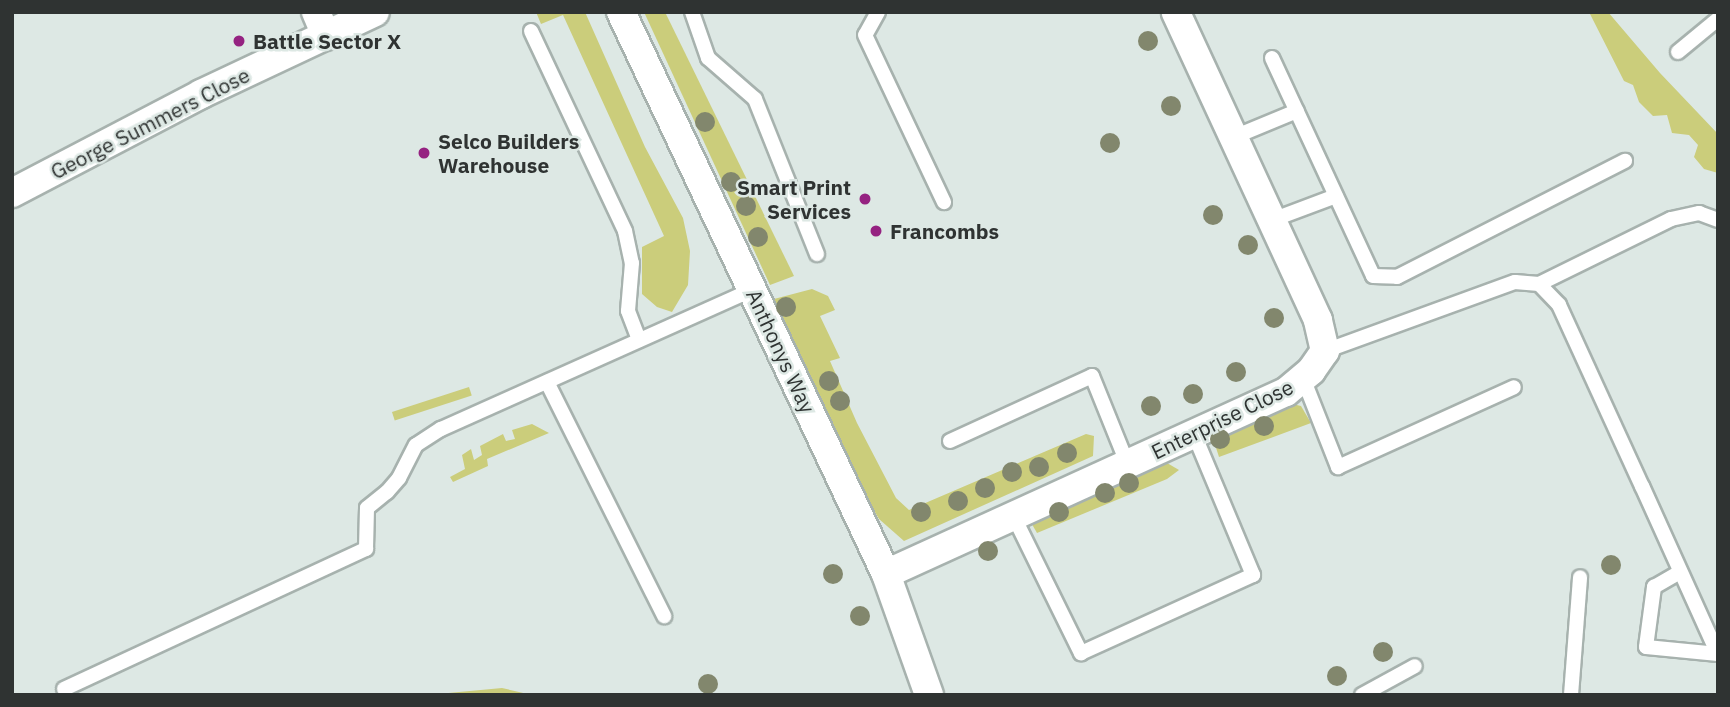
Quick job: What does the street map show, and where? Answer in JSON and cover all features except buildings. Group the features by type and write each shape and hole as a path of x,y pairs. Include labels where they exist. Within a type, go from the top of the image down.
{"street":[{"name":"George Summers Close","path":"12,193 201,94 321,24 375,12"},
{"name":"Anthonys Way","path":"621,12 886,574 929,695"},
{"path":"1176,12 1318,320 1325,351"},
{"name":"Enterprise Close","path":"886,574 1286,392 1303,378 1325,351"}],"lane":[{"path":"692,12 708,58 755,99 817,254"},
{"path":"878,12 865,35 944,202"},
{"path":"1678,51 1718,19"},
{"path":"531,31 625,231 632,263 628,311 639,341"},
{"path":"1272,58 1373,275 1398,277 1625,160"},
{"path":"1234,137 1297,111"},
{"path":"1272,220 1336,196"},
{"path":"1325,351 1515,282 1539,284 1671,219 1699,213 1718,220"},
{"path":"1539,284 1559,305 1681,572 1718,654 1646,647 1654,587 1681,572"},
{"path":"64,689 366,549 367,508 399,478 416,445 441,429 752,290"},
{"path":"950,441 1092,376 1128,465"},
{"path":"1303,378 1338,467 1514,387"},
{"path":"547,382 664,616"},
{"path":"1014,517 1081,653 1253,575 1194,434"},
{"path":"1572,695 1580,577"},
{"path":"1362,695 1415,666"}],"green space":[{"path":"536,12 585,12 645,147 683,218 690,251 688,285 672,312 657,307 642,294 642,247 664,236 563,15 541,24"},
{"path":"644,12 665,12 794,276 770,285"},
{"path":"1589,12 1608,12 1660,73 1718,134 1718,173 1704,169 1694,157 1698,145 1689,135 1672,133 1667,115 1653,116 1639,102 1633,85 1624,81"},
{"path":"812,289 828,296 835,310 820,316 840,358 830,361 857,423 896,498 909,510 1086,434 1094,436 1093,456 904,541 879,519 862,490 774,299"},
{"path":"469,387 472,396 395,421 392,412"},
{"path":"1284,402 1301,406 1311,423 1219,457 1211,432"},
{"path":"532,424 549,433 487,459 488,466 453,482 450,477 465,469 462,455 471,449 474,460 482,455 480,446 503,434 506,441 515,439 512,430"},
{"path":"1162,460 1179,470 1167,479 1037,533 1029,519"},
{"path":"502,688 532,695 427,695"}],"place":[{"name":"Battle Sector X","path":"239,41"},
{"name":"Selco Builders Warehouse","path":"424,153"},
{"name":"Smart Print Services","path":"865,199"},
{"name":"Francombs","path":"876,231"}]}
